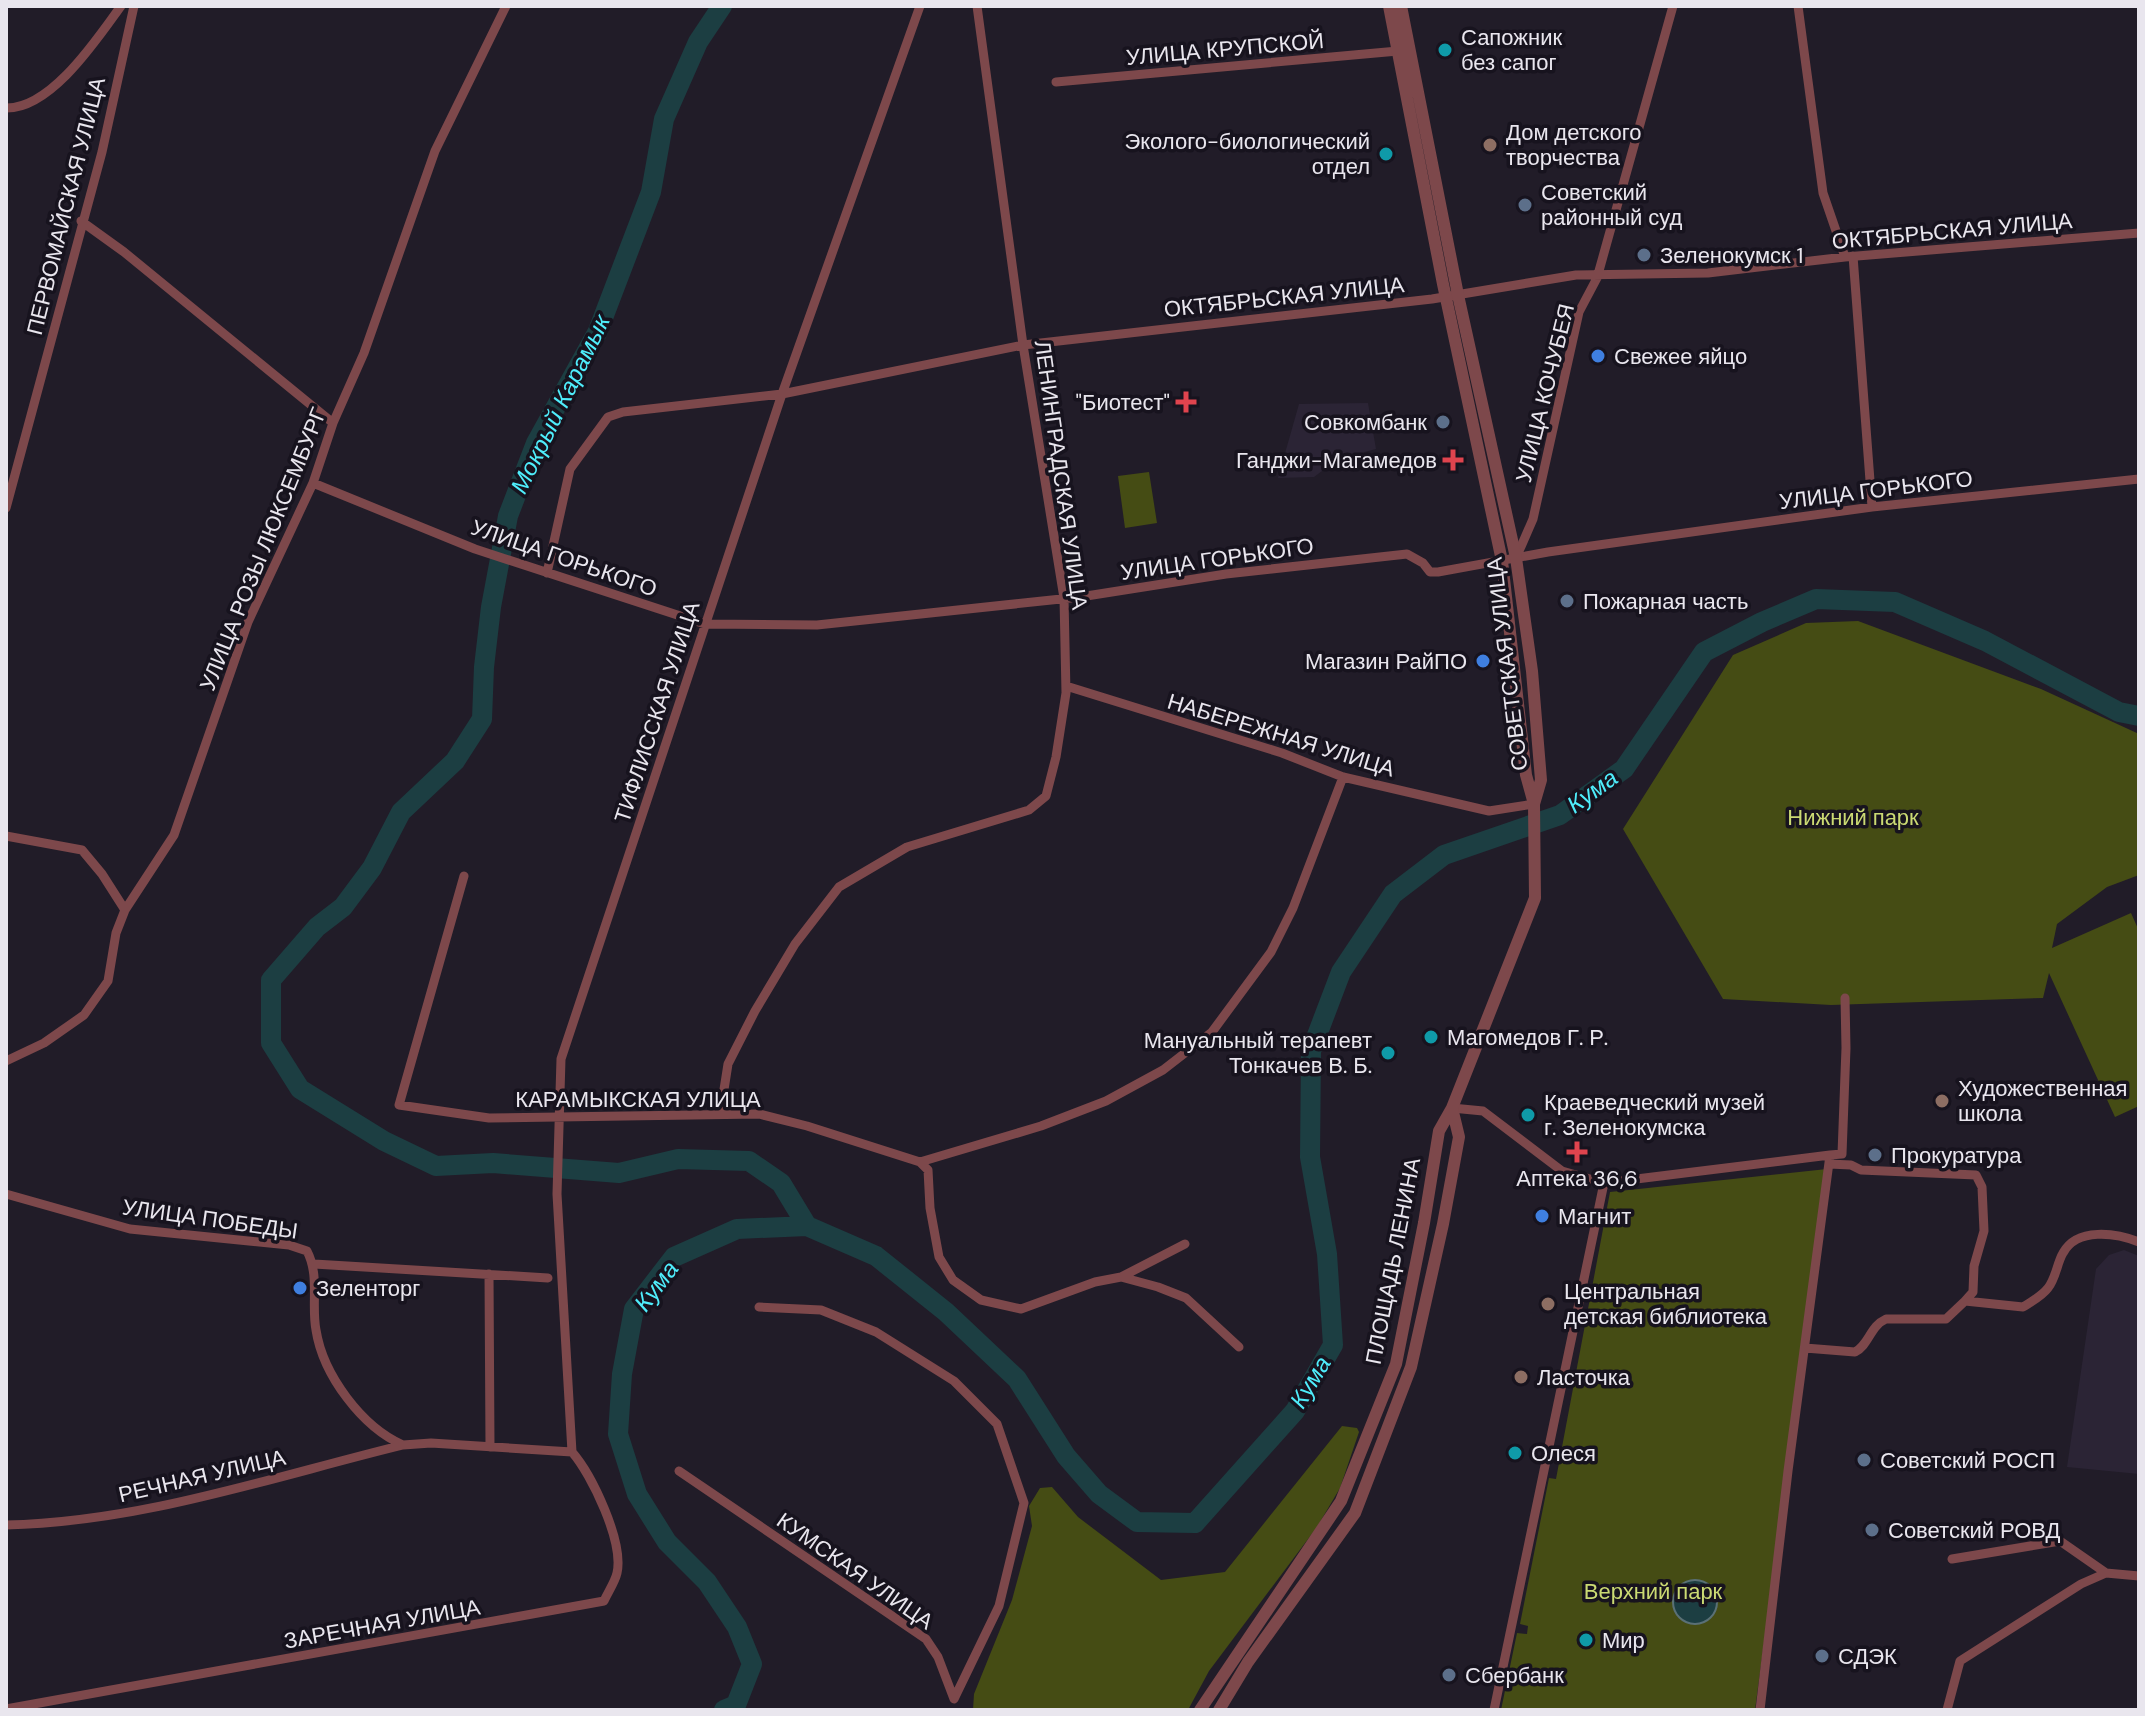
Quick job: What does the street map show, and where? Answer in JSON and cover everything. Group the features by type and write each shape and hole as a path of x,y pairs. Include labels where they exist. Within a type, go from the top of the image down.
{"street":[{"path":"6,108 41,97 87,51 121,6"},
{"name":"ПЕРВОМАЙСКАЯ УЛИЦА","path":"6,508 102,152 134,6"},
{"name":"УЛИЦА РОЗЫ ЛЮКСЕМБУРГ","path":"6,1061 44,1043 84,1015 108,981 116,933 125,910 174,835 248,622 313,483 333,423 364,353 435,151 506,6"},
{"name":"ТИФЛИССКАЯ УЛИЦА","path":"572,1452 557,1194 561,1059 782,394 920,6"},
{"name":"ЛЕНИНГРАДСКАЯ УЛИЦА","path":"720,1115 728,1064 755,1011 795,944 839,887 907,847 1029,810 1046,796 1056,757 1066,686 1064,598 1023,345 977,6"},
{"name":"СОВЕТСКАЯ УЛИЦА","path":"1389,6 1452,296 1516,558 1532,671 1541,780 1534,804"},
{"name":"СОВЕТСКАЯ УЛИЦА","path":"1401,6 1502,561 1526,775 1534,804"},
{"name":"УЛИЦА КОЧУБЕЯ","path":"1516,558 1533,519 1579,312 1598,273 1673,6"},
{"path":"1798,6 1823,193 1849,257 1872,507"},
{"name":"УЛИЦА КРУПСКОЙ","path":"1056,82 1398,51"},
{"path":"81,221 124,252 333,423"},
{"name":"ОКТЯБРЬСКАЯ УЛИЦА","path":"547,573 570,469 608,417 623,412 782,394 1023,345 1452,296 1598,273 1708,273 1849,257 2139,233"},
{"name":"УЛИЦА ГОРЬКОГО","path":"313,483 475,549 705,624 817,625 1064,598 1226,574 1407,554 1423,563 1430,572 1872,507 2139,479"},
{"name":"НАБЕРЕЖНАЯ УЛИЦА","path":"1066,686 1282,753 1343,777 1489,811 1534,804"},
{"path":"1185,1244 1121,1277 1095,1282 1021,1309 981,1300 953,1280 939,1257 930,1208 928,1170 920,1162 1041,1126 1106,1101 1163,1070 1212,1032 1277,941 1293,908 1343,777"},
{"name":"ПЛОЩАДЬ ЛЕНИНА","path":"1200,1710 1341,1501 1396,1364 1439,1131 1452,1108 1535,898 1534,804"},
{"path":"6,836 82,850 125,910"},
{"name":"КАРАМЫКСКАЯ УЛИЦА","path":"464,876 399,1105 489,1118 759,1114 920,1162"},
{"path":"1830,1160 1842,1154 1845,998"},
{"path":"1452,1108 1483,1111 1562,1171 1604,1183 1830,1160 1861,1170 1976,1175 1982,1187 1984,1231 1974,1266 1973,1292 1965,1301 1946,1319 1886,1319 1875,1326 1861,1350 1855,1352 1805,1348"},
{"name":"ПЛОЩАДЬ ЛЕНИНА","path":"1219,1710 1248,1662 1355,1513 1411,1367 1459,1137 1452,1108"},
{"path":"1760,1710 1830,1160"},
{"path":"1494,1710 1604,1183"},
{"name":"УЛИЦА ПОБЕДЫ","path":"6,1194 130,1229 291,1245 307,1251 314,1264 548,1278"},
{"path":"1965,1301 2023,1307 2049,1288 2064,1250 2076,1239 2092,1234 2130,1238 2139,1242"},
{"path":"314,1264 316,1330 333,1374 367,1421 386,1438 403,1445"},
{"path":"489,1274 490,1447"},
{"path":"1121,1277 1186,1298 1239,1347"},
{"path":"759,1307 821,1310 876,1332 954,1381 997,1424 1024,1503 999,1606 947,1710"},
{"name":"РЕЧНАЯ УЛИЦА","path":"6,1525 101,1518 150,1509 403,1445 431,1443 572,1452"},
{"name":"ЗАРЕЧНАЯ УЛИЦА","path":"6,1709 604,1601 617,1573 617,1547 584,1466 572,1452"},
{"name":"КУМСКАЯ УЛИЦА","path":"679,1471 926,1639 938,1657 954,1699"},
{"path":"1952,1559 2060,1541 2106,1573"},
{"path":"1947,1710 1960,1661 2081,1584 2106,1573 2139,1576"}],"shaded area":[{"path":"1368,403 1376,449 1338,459 1314,477 1278,478 1299,404"},
{"path":"2124,1250 2139,1256 2139,1474 2067,1467 2096,1269 2109,1255"},
{"path":"1695,1580 1711,1586 1717,1602 1711,1618 1695,1624 1679,1618 1673,1602 1679,1586"}],"green space":[{"path":"1149,472 1157,523 1125,528 1118,476"},
{"name":"Нижний парк","path":"1858,621 2041,689 2139,734 2139,875 2107,887 2057,924 2052,948 2131,913 2139,931 2139,1106 2115,1117 2049,973 2043,998 1831,1005 1723,999 1623,829 1733,655 1806,623"},
{"name":"Верхний парк","path":"1827,1169 1755,1710 1501,1710 1517,1633 1527,1634 1528,1626 1520,1624 1549,1478 1556,1479 1610,1192"},
{"path":"1342,1426 1357,1428 1359,1432 1340,1488 1317,1527 1209,1671 1188,1710 973,1710 974,1694 1012,1600 1032,1526 1029,1506 1040,1488 1052,1487 1078,1517 1161,1580 1225,1572"}],"waterway":[{"name":"Мокрый Карамык","path":"722,6 698,42 664,119 651,192 598,331 536,443 508,516 491,607 482,719 455,761 401,812 372,868 343,907 317,927 271,980 271,1043 300,1089 384,1141 436,1166 493,1163 619,1173 678,1159 749,1161 781,1183 807,1226"},
{"name":"Кума","path":"724,1710 736,1705 752,1664 737,1627 707,1582 667,1542 637,1494 618,1434 622,1374 634,1309 674,1257 737,1229 807,1226 876,1256 946,1312 1017,1379 1066,1456 1099,1494 1137,1522 1195,1523 1295,1411 1333,1345 1327,1254 1310,1157 1311,1051 1341,972 1393,894 1444,855 1560,815 1624,769 1704,652 1816,599 1895,602 1985,641 2119,712 2139,716"}],"place":[{"name":"Сапожник без сапог","path":"1445,50"},
{"name":"Дом детского творчества","path":"1490,145"},
{"name":"Эколого-биологический отдел","path":"1386,154"},
{"name":"Советский районный суд","path":"1525,205"},
{"name":"Зеленокумск 1","path":"1644,255"},
{"name":"Свежее яйцо","path":"1598,356"},
{"name":"\"Биотест\"","path":"1186,402"},
{"name":"Совкомбанк","path":"1443,422"},
{"name":"Ганджи-Магамедов","path":"1453,460"},
{"name":"Пожарная часть","path":"1567,601"},
{"name":"Магазин РайПО","path":"1483,661"},
{"name":"Магомедов Г. Р.","path":"1431,1037"},
{"name":"Мануальный терапевт Тонкачев В. Б.","path":"1388,1053"},
{"name":"Художественная школа","path":"1942,1101"},
{"name":"Краеведческий музей г. Зеленокумска","path":"1528,1115"},
{"name":"Аптека 36,6","path":"1577,1152"},
{"name":"Прокуратура","path":"1875,1155"},
{"name":"Магнит","path":"1542,1216"},
{"name":"Зеленторг","path":"300,1288"},
{"name":"Центральная детская библиотека","path":"1548,1304"},
{"name":"Ласточка","path":"1521,1377"},
{"name":"Олеся","path":"1515,1453"},
{"name":"Советский РОСП","path":"1864,1460"},
{"name":"Советский РОВД","path":"1872,1530"},
{"name":"Мир","path":"1586,1640"},
{"name":"СДЭК","path":"1822,1656"},
{"name":"Сбербанк","path":"1449,1675"}]}
